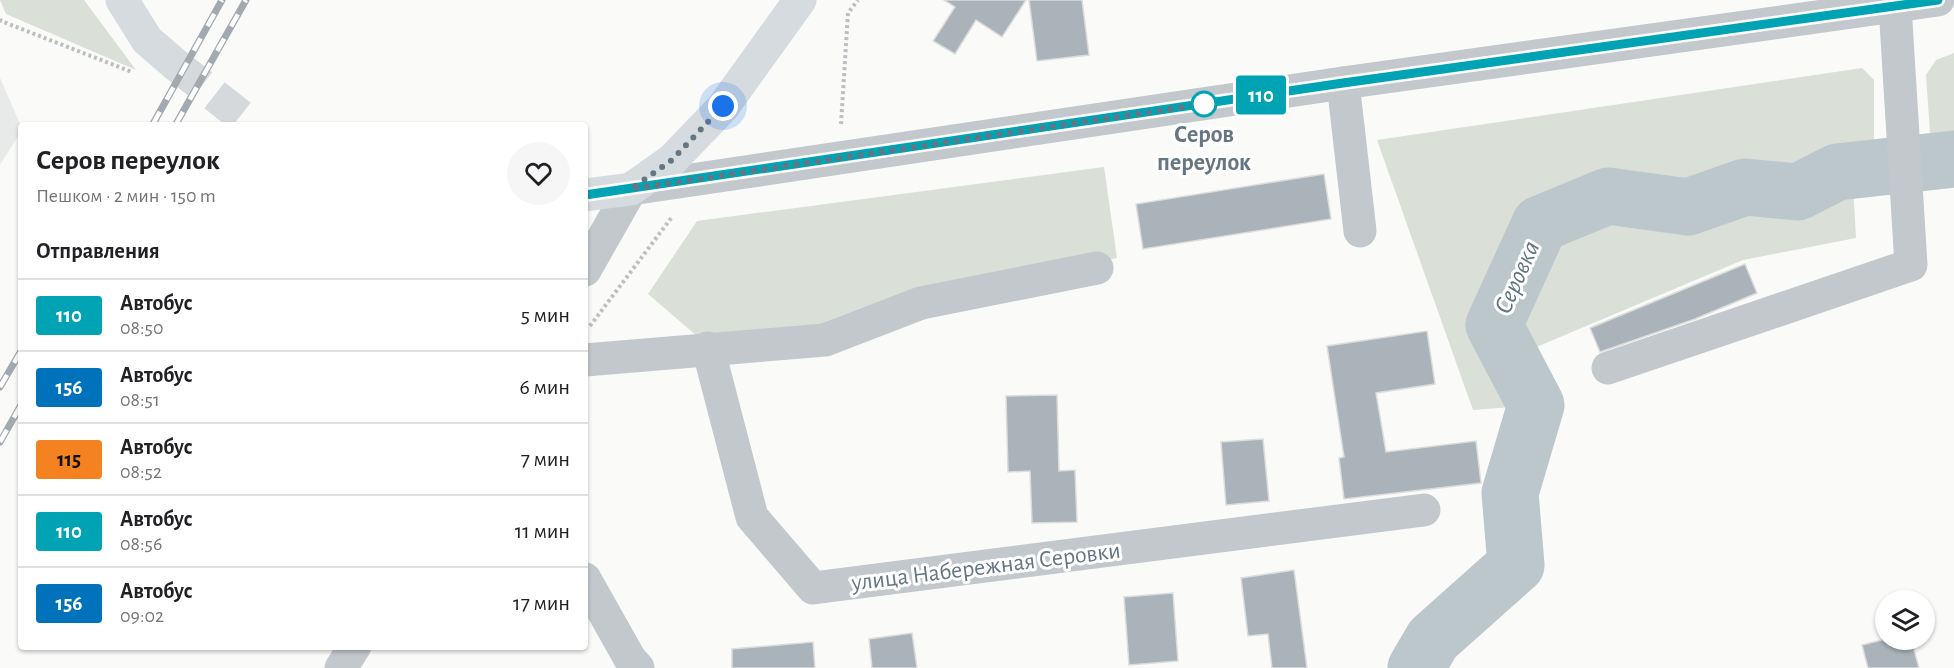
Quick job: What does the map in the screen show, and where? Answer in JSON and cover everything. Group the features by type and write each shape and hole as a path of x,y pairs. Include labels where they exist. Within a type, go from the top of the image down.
{"main road":[{"path":"122,0 147,40 176,65"},
{"path":"588,195 631,189 672,160 723,106 800,0"}],"street":[{"path":"588,265 631,189 1343,83 1938,0"},
{"path":"1608,368 1911,265 1895,6"},
{"path":"1343,83 1360,231"},
{"path":"588,360 825,340 921,303 1097,268"},
{"name":"улица Набережная Серовки","path":"708,348 752,517 813,588 1424,510"},
{"path":"588,584 630,659 638,668"},
{"path":"341,668 352,650"}],"path":[{"path":"841,125 848,13 858,0"},
{"path":"0,19 143,77"},
{"path":"588,329 676,211"}],"shaded area":[{"path":"0,0 84,0 136,70 6,14"},
{"path":"1954,53 1954,148 1931,147 1926,75 1936,60"},
{"path":"1862,68 1874,80 1874,147 1831,152 1792,180 1743,173 1685,196 1606,185 1527,216 1477,325 1524,406 1473,410 1377,140"},
{"path":"0,78 19,122 18,136 0,165"},
{"path":"1104,167 1117,258 915,295 824,332 697,336 648,294 697,221"},
{"path":"1853,184 1856,238 1743,260 1520,354 1508,327 1552,232 1612,209 1689,219 1750,197 1797,204"}],"building":[{"path":"944,0 1026,0 1002,37 976,20 955,54 933,41 955,7"},
{"path":"1029,0 1082,0 1089,55 1037,61"},
{"path":"1324,174 1331,219 1143,249 1136,204"},
{"path":"1745,264 1757,293 1695,319 1600,352 1590,328"},
{"path":"1427,331 1435,384 1376,393 1386,452 1476,441 1481,483 1344,499 1339,458 1344,457 1327,346"},
{"path":"1057,395 1059,471 1075,470 1077,522 1032,523 1030,471 1008,472 1006,396"},
{"path":"1263,439 1269,501 1226,505 1221,442"},
{"path":"1294,570 1307,668 1272,668 1268,634 1248,636 1241,578"},
{"path":"1173,593 1178,661 1129,665 1124,597"},
{"path":"912,633 917,668 872,668 869,639"},
{"path":"813,642 815,668 732,668 732,649"},
{"path":"1875,642 1875,650 1914,650 1919,668 1868,668 1862,645"}],"waterway":[{"name":"Серовка","path":"1416,668 1433,639 1516,565 1510,493 1536,405 1494,325 1540,224 1608,196 1688,207 1745,187 1798,192 1837,172 1954,159"}],"tunnel":[{"path":"176,65 248,122"}],"railway":[{"path":"154,122 222,0"},
{"path":"177,122 246,0"},
{"path":"0,387 18,356"},
{"path":"0,442 18,410"}],"bus line":[{"name":"110","path":"588,195 1343,83 1938,0"}],"place":[{"name":"Серов переулок","path":"1204,104"}],"route":[{"path":"723,106 672,160 631,189 1204,104"}]}
